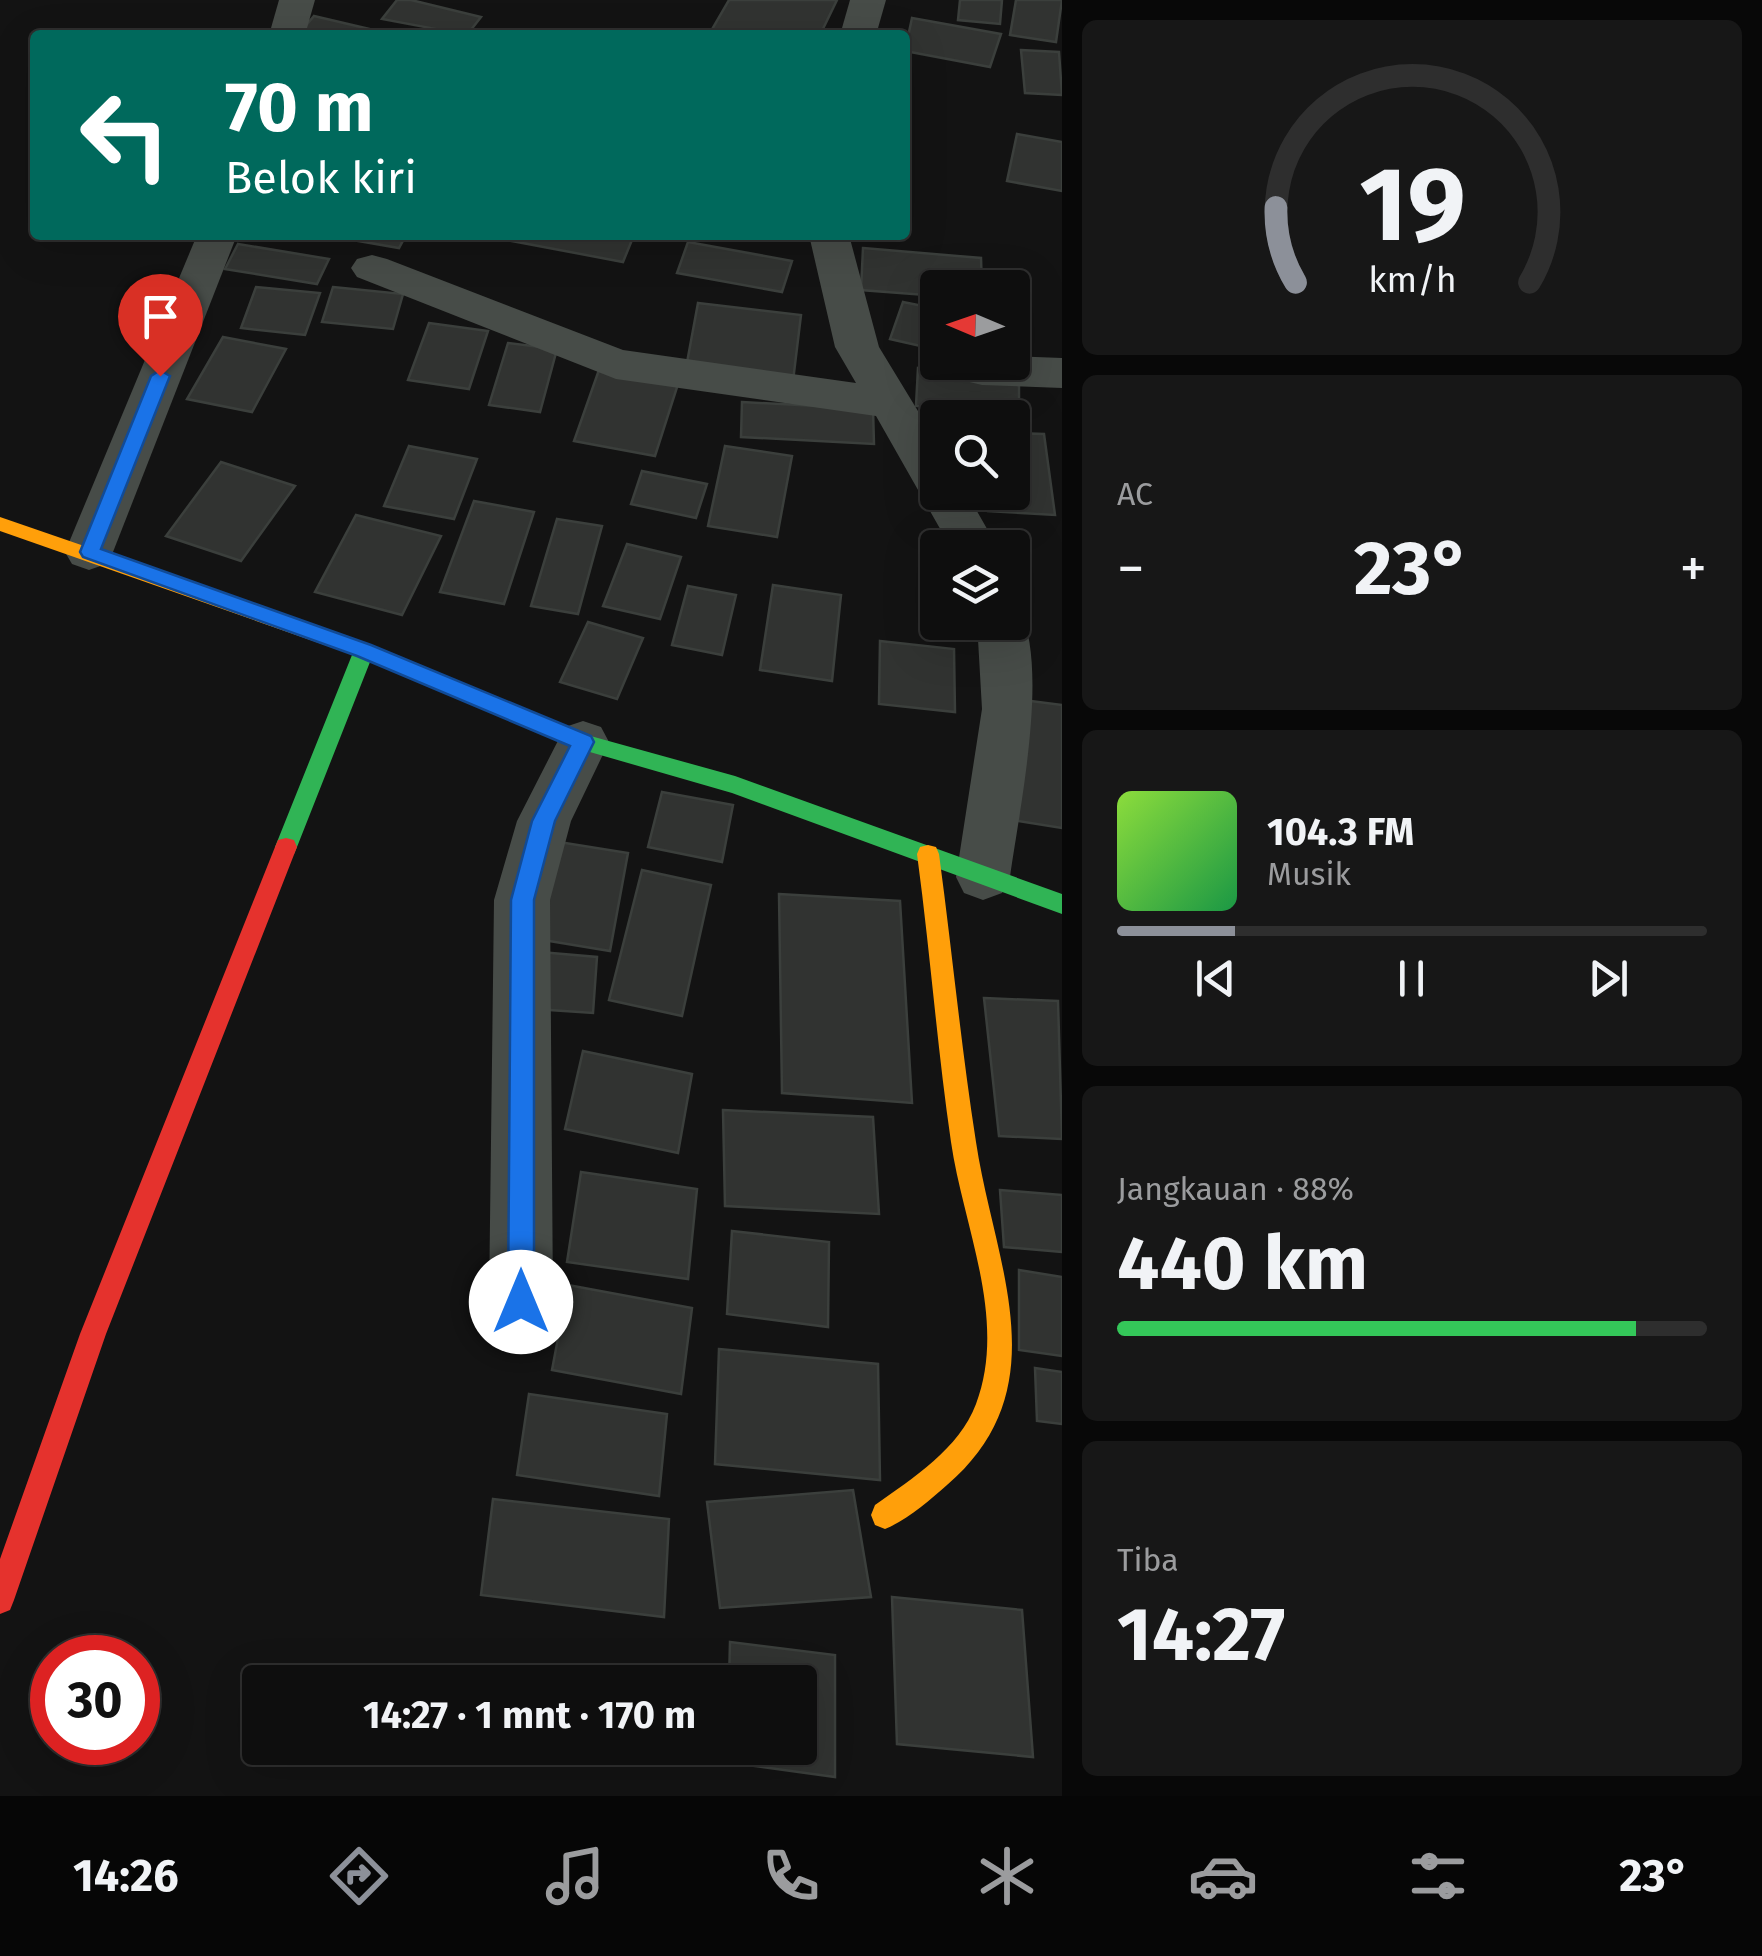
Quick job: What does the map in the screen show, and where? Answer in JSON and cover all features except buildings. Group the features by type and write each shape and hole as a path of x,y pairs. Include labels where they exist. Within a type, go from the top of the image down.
{"street":[{"path":"289,30 297,0"},
{"path":"859,30 868,0"},
{"path":"90,552 215,240"},
{"path":"830,240 857,346 920,454"},
{"path":"372,268 616,364 890,403"},
{"path":"857,346 920,358"},
{"path":"1030,371 1062,372"},
{"path":"0,524 90,552 364,651 583,742 735,785 1062,904"},
{"path":"984,878 1007,709 1003,640"},
{"path":"0,1600 25,1539 93,1334 364,651"},
{"path":"521,1302 522,900 544,821 583,742"},
{"path":"886,1515 976,1437 996,1382 1000,1324 992,1266 965,1154 928,854"}],"traffic: fast":[{"path":"359,649 583,742 735,785 1062,904"},
{"path":"286,847 364,651"}],"traffic: slow":[{"path":"0,524 359,649"},
{"path":"885,1515 961,1453 983,1420 998,1370 998,1306 964,1147 928,854"}],"traffic: jam":[{"path":"0,1600 93,1334 286,847"}],"route":[{"path":"160,376 90,552 364,651 583,742 544,821 522,900 521,1302"}]}
